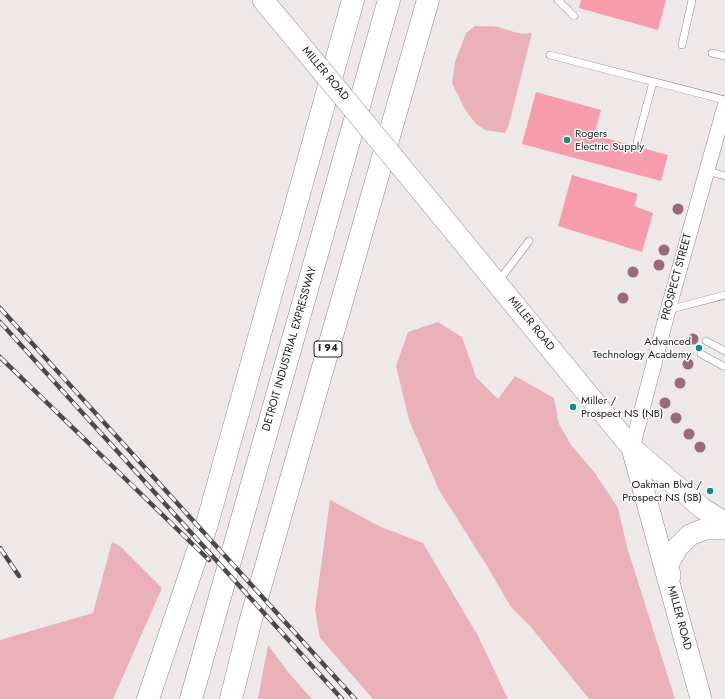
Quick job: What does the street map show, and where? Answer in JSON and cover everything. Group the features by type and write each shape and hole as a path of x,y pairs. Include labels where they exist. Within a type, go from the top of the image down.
{"highway":[{"path":"148,699 207,524 353,0"},
{"name":"DETROIT INDUSTRIAL EXPRESSWAY","path":"191,699 389,0"},
{"name":"I 94","path":"231,699 251,620 428,0"},
{"path":"132,699 196,558"}],"main road":[{"name":"MILLER ROAD","path":"263,0 632,448 701,699"},
{"path":"632,448 702,508 725,523"},
{"path":"671,589 668,564 678,547 690,535 705,529 725,529"}],"street":[{"name":"PROSPECT STREET","path":"632,448 668,310 725,106"}],"lane":[{"path":"558,0 574,16"},
{"path":"682,45 692,0"},
{"path":"712,53 725,56"},
{"path":"550,55 725,100"},
{"path":"637,142 653,82"},
{"path":"707,171 725,176"},
{"path":"497,284 529,241"},
{"path":"668,310 725,294"},
{"path":"706,341 725,351"},
{"path":"701,354 725,367"}],"shaded area":[{"path":"475,26 498,27 519,33 532,33 509,124 505,133 485,130 476,124 466,111 452,83 455,62 466,33"},
{"path":"438,322 462,337 476,377 498,399 515,376 554,398 559,424 571,445 595,473 618,508 627,547 675,699 589,699 530,626 511,607 439,490 409,420 396,366 408,332"},
{"path":"330,500 381,527 423,543 478,636 508,699 373,699 320,638 315,610"},
{"path":"112,542 119,545 162,588 113,699 0,699 0,640 93,613"},
{"path":"268,645 288,672 312,699 258,699"}],"building":[{"path":"581,0 666,0 658,30 579,8"},
{"name":"Rogers Electric Supply","path":"536,92 601,110 594,135 668,155 661,181 522,144"},
{"path":"572,175 638,194 634,206 653,213 642,252 558,226"}],"railway":[{"path":"0,308 355,699"},
{"path":"0,322 342,699"},
{"path":"0,357 209,560"},
{"path":"0,548 19,576"}],"place":[{"name":"Rogers Electric Supply","path":"567,140"},
{"name":"Advanced Technology Academy","path":"699,348"},
{"name":"Miller / Prospect NS (NB)","path":"573,407"},
{"name":"Oakman Blvd / Prospect NS (SB)","path":"710,491"}]}
